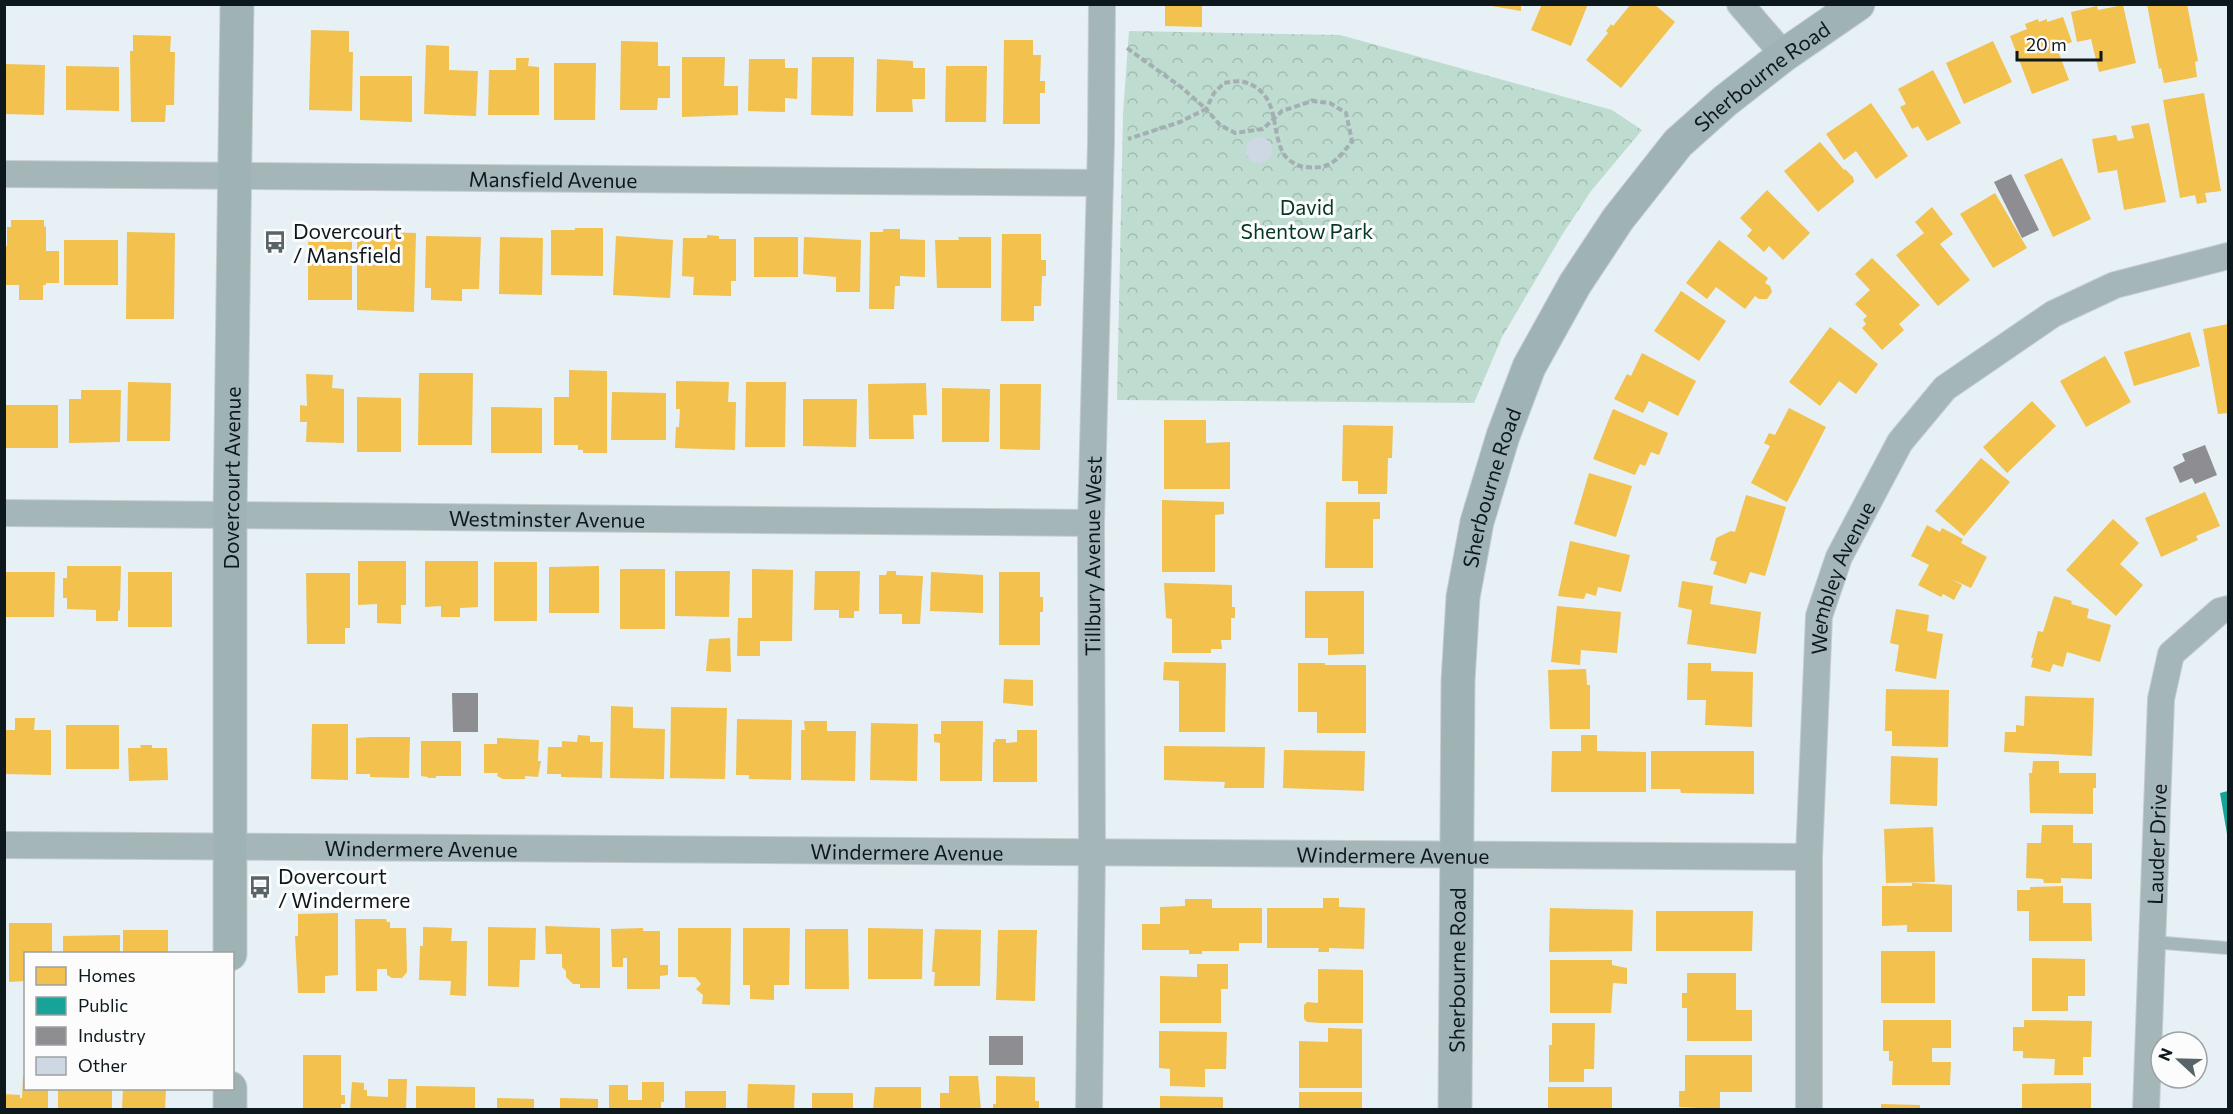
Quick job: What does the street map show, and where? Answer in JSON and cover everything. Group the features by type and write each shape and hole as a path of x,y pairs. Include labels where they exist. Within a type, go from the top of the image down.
{"street":[{"name":"Dovercourt Avenue","path":"230,952 230,515 237,4"},
{"name":"Tillbury Avenue West","path":"1089,1110 1092,852 1091,523 1101,143 1102,4"},
{"path":"1740,4 1784,55"},
{"name":"Sherbourne Road","path":"1455,1110 1458,681 1463,597 1477,522 1503,435 1529,368 1575,284 1618,219 1678,143 1725,101 1784,55 1858,4"},
{"name":"Mansfield Avenue","path":"4,174 1100,183"},
{"name":"Wembley Avenue","path":"1809,1110 1809,857 1819,616 1839,557 1900,442 1945,388 2053,314 2115,285 2229,256"},
{"name":"Westminster Avenue","path":"4,513 1091,523"},
{"name":"Lauder Drive","path":"2146,1110 2161,699 2171,654 2220,611 2229,609"},
{"name":"Windermere Avenue","path":"4,845 1809,857"},
{"path":"230,1090 230,1110"}],"lane":[{"path":"2152,942 2227,948"}],"path":[{"path":"1101,143 1129,139 1180,122 1206,109 1214,93 1224,83 1244,81 1271,102 1274,119 1278,141 1285,156 1298,166 1319,169 1338,159 1352,141 1346,113 1330,103 1312,101 1282,111 1274,119 1263,129 1235,133 1220,125 1206,109 1181,87 1102,30"}],"green space":[{"name":"David Shentow Park","path":"1129,31 1340,35 1612,110 1642,130 1591,191 1562,235 1502,337 1474,403 1117,400 1123,114"}],"building: Homes":[{"path":"1165,4 1202,4 1202,27 1165,26"},
{"path":"1480,4 1521,4 1521,11"},
{"path":"1542,4 1588,4 1571,46 1531,30"},
{"path":"1631,4 1654,4 1675,22 1621,88 1586,60 1608,33 1606,31 1611,24 1613,26"},
{"path":"2147,4 2187,4 2198,61 2195,62 2197,77 2164,83 2161,68 2159,69"},
{"path":"2123,5 2136,63 2099,72 2091,39 2077,42 2071,12 2097,6 2098,10"},
{"path":"2063,17 2072,42 2057,48 2069,80 2032,94 2010,36 2027,29 2025,24 2038,19 2039,22 2047,19 2047,22"},
{"path":"311,30 349,31 349,52 353,52 352,111 309,110"},
{"path":"133,35 171,36 170,52 175,52 174,105 166,105 165,122 131,122 130,51 133,51"},
{"path":"1004,40 1033,40 1033,55 1041,55 1040,81 1045,81 1045,93 1040,93 1040,124 1003,124"},
{"path":"621,41 658,42 658,66 670,66 670,98 658,98 657,110 620,110"},
{"path":"1993,41 2012,82 1964,104 1946,63"},
{"path":"426,45 449,46 449,70 478,71 476,116 424,114"},
{"path":"682,57 725,57 724,86 738,86 738,115 682,117"},
{"path":"812,57 854,57 853,116 811,115"},
{"path":"516,58 529,58 528,66 539,67 539,115 488,115 489,70 516,70"},
{"path":"749,59 785,59 785,68 798,68 797,99 785,98 785,112 748,111"},
{"path":"877,59 913,61 913,68 925,68 925,99 912,99 913,112 876,112"},
{"path":"554,63 596,63 595,120 554,120"},
{"path":"4,64 45,65 44,115 4,114"},
{"path":"66,66 119,67 119,111 66,110"},
{"path":"946,66 987,66 986,122 945,122"},
{"path":"1933,70 1961,123 1927,141 1918,126 1912,129 1900,107 1906,104 1898,89"},
{"path":"360,76 412,76 412,122 360,120"},
{"path":"2204,93 2221,191 2205,193 2207,202 2197,204 2195,195 2180,198 2163,100"},
{"path":"1871,103 1908,156 1876,179 1856,151 1844,160 1826,134"},
{"path":"2149,123 2166,202 2124,210 2117,170 2098,173 2092,139 2116,135 2118,141 2134,138 2131,126"},
{"path":"1820,142 1853,177 1854,182 1818,212 1784,171"},
{"path":"2062,158 2091,219 2053,237 2024,175"},
{"path":"1767,190 1810,233 1783,260 1769,246 1764,252 1747,236 1752,230 1740,218"},
{"path":"1995,193 2027,248 1993,268 1960,214"},
{"path":"1932,207 1953,234 1940,244 1970,280 1938,306 1896,255 1924,233 1915,222"},
{"path":"11,220 44,220 46,251 59,251 59,283 43,285 43,300 19,300 19,285 5,285 5,246 7,246 7,227 11,227"},
{"path":"575,228 603,228 603,276 551,275 551,230 575,230"},
{"path":"883,229 900,229 900,239 925,240 925,277 900,276 900,286 895,286 894,309 869,309 870,232 883,232"},
{"path":"127,232 175,233 174,319 126,319"},
{"path":"384,232 416,233 414,312 357,310 357,238 381,238"},
{"path":"1002,234 1041,234 1041,260 1046,260 1046,276 1042,276 1041,306 1034,306 1034,321 1001,321"},
{"path":"707,235 719,236 719,239 736,239 736,281 731,281 731,296 693,295 694,277 682,276 683,238 707,238"},
{"path":"426,236 481,237 479,289 462,289 462,301 431,300 431,288 425,288"},
{"path":"616,236 673,240 670,298 613,295"},
{"path":"500,237 543,238 542,295 499,294"},
{"path":"754,237 798,237 798,277 754,277"},
{"path":"804,237 861,240 860,292 836,292 836,277 803,274"},
{"path":"958,237 991,237 991,288 937,288 935,240 959,240"},
{"path":"64,240 118,240 118,285 64,285"},
{"path":"1719,240 1768,278 1765,283 1770,286 1772,292 1767,299 1759,299 1755,296 1745,309 1716,287 1707,299 1686,283"},
{"path":"308,242 352,242 352,300 308,300"},
{"path":"1872,258 1920,305 1899,324 1904,330 1882,350 1862,328 1866,324 1863,320 1867,316 1855,304 1870,290 1855,274"},
{"path":"1681,291 1726,321 1699,361 1654,331"},
{"path":"2228,324 2228,413 2218,414 2203,329"},
{"path":"1830,327 1878,364 1856,394 1839,381 1820,406 1789,382"},
{"path":"2190,332 2200,366 2134,386 2124,352"},
{"path":"1642,353 1696,381 1678,416 1649,401 1643,413 1614,399 1627,374 1631,376"},
{"path":"2105,356 2131,402 2086,427 2060,381"},
{"path":"569,370 607,371 607,453 583,453 583,450 578,450 578,445 554,445 554,397 569,397"},
{"path":"419,373 473,373 472,445 418,445"},
{"path":"306,374 333,375 332,388 344,389 344,443 306,442 307,422 300,422 300,405 307,406"},
{"path":"676,381 729,382 728,402 736,402 735,450 675,448 680,409 676,409"},
{"path":"128,382 171,383 170,441 127,441"},
{"path":"746,382 786,382 785,447 745,447"},
{"path":"926,383 927,415 913,415 914,439 869,439 868,384"},
{"path":"1000,384 1041,384 1040,450 1000,449"},
{"path":"942,388 990,389 989,442 942,442"},
{"path":"81,390 121,390 120,442 69,443 69,399 81,399"},
{"path":"612,392 666,393 666,440 611,440"},
{"path":"357,397 401,398 401,452 357,452"},
{"path":"803,399 857,399 856,447 803,446"},
{"path":"2032,401 2056,426 2007,473 1983,447"},
{"path":"5,405 58,405 58,448 5,448"},
{"path":"491,407 542,408 542,453 491,453"},
{"path":"1789,408 1826,427 1787,502 1751,483 1770,446 1764,443 1769,433 1775,435"},
{"path":"1613,409 1668,433 1659,455 1651,452 1645,466 1640,464 1635,475 1593,459"},
{"path":"1164,420 1206,420 1206,443 1230,442 1230,489 1164,489"},
{"path":"1343,425 1393,426 1392,458 1388,458 1387,494 1358,494 1358,481 1342,481"},
{"path":"1981,458 2010,482 1964,536 1935,511"},
{"path":"1589,473 1632,486 1616,537 1574,524"},
{"path":"2205,492 2220,526 2196,536 2198,540 2161,557 2145,518"},
{"path":"1746,495 1786,507 1765,576 1750,572 1746,584 1713,574 1717,562 1710,560 1716,538 1731,531 1735,532"},
{"path":"1162,500 1224,502 1224,514 1215,515 1215,572 1162,572"},
{"path":"1326,502 1380,502 1380,519 1373,519 1373,568 1325,568"},
{"path":"2113,519 2139,543 2120,564 2143,585 2116,616 2066,570"},
{"path":"1927,525 1940,532 1942,528 1963,539 1961,543 1987,557 1971,588 1951,579 1962,585 1954,600 1943,594 1941,597 1918,585 1929,565 1911,556"},
{"path":"1570,541 1630,555 1621,592 1598,587 1596,596 1586,593 1584,599 1558,596"},
{"path":"358,561 406,561 406,605 401,605 401,624 377,623 377,604 358,605"},
{"path":"425,561 478,561 478,607 460,608 460,617 441,617 441,606 425,607"},
{"path":"494,562 537,562 537,621 494,621"},
{"path":"67,566 121,566 118,621 96,621 96,610 67,609 67,598 63,598 63,578 67,578"},
{"path":"599,566 599,613 549,613 549,567"},
{"path":"620,569 665,569 665,629 620,629"},
{"path":"752,569 793,570 792,641 760,641 760,656 737,656 738,618 752,618"},
{"path":"675,571 730,571 729,617 675,616"},
{"path":"815,571 860,571 859,611 854,611 854,618 839,618 839,610 814,610"},
{"path":"887,571 896,571 896,575 923,576 920,624 902,624 902,614 879,614 879,575 886,575"},
{"path":"4,572 55,572 54,617 4,617"},
{"path":"128,572 172,572 172,627 128,627"},
{"path":"931,572 983,575 983,613 930,611"},
{"path":"999,572 1040,572 1040,597 1043,597 1043,612 1040,612 1040,645 999,645"},
{"path":"306,573 350,573 350,628 345,628 345,644 307,644"},
{"path":"1682,581 1713,586 1710,604 1761,612 1756,654 1687,644 1692,610 1678,607"},
{"path":"1164,583 1232,585 1232,607 1235,607 1235,618 1231,618 1231,640 1221,640 1222,649 1211,649 1211,653 1172,653 1172,619 1166,618"},
{"path":"1305,591 1364,591 1364,654 1328,655 1328,638 1305,638"},
{"path":"2054,596 2089,609 2087,618 2111,625 2100,662 2067,652 2063,667 2053,664 2050,672 2031,667 2038,631 2043,632"},
{"path":"1557,606 1621,612 1617,653 1581,650 1580,665 1551,662"},
{"path":"1896,609 1929,615 1927,631 1943,634 1936,679 1895,671 1899,645 1890,643"},
{"path":"730,638 731,672 706,671 709,639"},
{"path":"1164,662 1226,663 1225,732 1179,732 1179,681 1163,680"},
{"path":"1298,663 1366,665 1366,733 1317,733 1317,712 1298,712"},
{"path":"1688,663 1711,663 1711,671 1753,672 1752,727 1705,725 1706,700 1687,700"},
{"path":"1586,669 1587,685 1590,685 1590,729 1550,729 1548,670"},
{"path":"1004,679 1033,680 1033,706 1003,703"},
{"path":"1886,689 1949,690 1948,747 1892,746 1892,731 1885,731"},
{"path":"2025,696 2094,698 2092,756 2004,752 2005,732 2016,732 2016,725 2024,726"},
{"path":"611,706 633,707 633,728 665,729 664,779 610,778"},
{"path":"671,707 727,708 725,779 670,778"},
{"path":"15,718 35,718 34,730 51,730 51,775 4,774 4,730 15,730"},
{"path":"737,719 792,720 791,780 749,779 749,775 736,775"},
{"path":"804,721 827,721 827,731 856,731 855,781 801,780 801,730 805,730"},
{"path":"941,721 983,721 982,781 940,781 940,743 934,742 934,734 941,734"},
{"path":"871,723 918,724 917,781 870,780"},
{"path":"312,724 348,724 348,780 311,779"},
{"path":"66,725 119,725 119,769 66,769"},
{"path":"1017,730 1037,730 1037,782 993,782 993,742 995,739 1006,739 1006,743 1017,742"},
{"path":"578,735 590,736 590,742 603,742 602,778 561,777 561,774 547,774 548,747 562,747 562,741 577,742"},
{"path":"1581,735 1597,735 1597,751 1646,752 1646,792 1551,792 1552,751 1581,751"},
{"path":"410,737 409,778 370,777 370,774 356,774 356,738"},
{"path":"497,738 539,740 538,761 541,761 538,777 503,779 497,776 498,773 484,773 484,744 497,744"},
{"path":"421,741 461,741 461,776 428,778 421,776"},
{"path":"140,745 167,748 168,780 129,781 128,748 141,748"},
{"path":"1164,746 1265,747 1264,788 1224,788 1225,782 1164,780"},
{"path":"1284,750 1365,751 1364,791 1283,788"},
{"path":"1651,751 1754,751 1754,794 1681,793 1680,789 1651,789"},
{"path":"1891,756 1938,758 1937,806 1890,804"},
{"path":"2033,761 2059,761 2059,773 2096,773 2096,788 2093,788 2093,814 2030,813 2029,773 2032,773"},
{"path":"2042,825 2073,825 2073,843 2092,843 2092,879 2061,878 2061,883 2044,883 2043,879 2026,878 2027,843 2041,843"},
{"path":"1933,827 1935,882 1886,883 1884,829"},
{"path":"1912,883 1952,885 1952,932 1907,932 1907,925 1882,926 1882,886 1912,886"},
{"path":"2063,886 2063,903 2091,903 2092,941 2029,941 2029,911 2017,911 2017,890 2030,890 2030,887"},
{"path":"1323,898 1339,898 1339,907 1365,908 1364,949 1329,948 1329,952 1318,952 1319,948 1267,948 1267,908 1323,908"},
{"path":"1185,899 1212,899 1212,908 1262,908 1262,943 1239,943 1239,951 1202,951 1202,954 1189,954 1189,950 1142,950 1142,924 1160,924 1160,907 1185,906"},
{"path":"1550,908 1633,910 1632,951 1549,952"},
{"path":"1656,911 1753,911 1752,951 1656,951"},
{"path":"338,913 338,975 325,976 325,993 298,993 295,936 298,936 298,914"},
{"path":"355,919 386,919 390,922 390,928 406,928 407,972 402,978 392,978 387,975 387,969 377,969 377,991 356,991"},
{"path":"9,923 52,923 52,952 24,952 24,981 9,982"},
{"path":"545,926 600,928 600,988 580,988 580,984 573,984 566,977 566,971 562,967 562,954 546,954"},
{"path":"423,927 452,928 451,941 467,941 466,996 450,995 451,981 419,980"},
{"path":"488,927 536,928 535,960 520,960 519,987 488,986"},
{"path":"643,928 643,931 660,931 660,965 668,965 668,975 660,976 660,989 627,989 627,958 623,958 623,967 612,967 611,929"},
{"path":"678,928 731,928 730,1005 702,1004 703,995 696,989 701,984 695,977 678,977"},
{"path":"743,928 790,928 789,985 774,985 774,1000 750,999 750,985 743,985"},
{"path":"868,928 923,929 922,979 868,979"},
{"path":"805,929 848,929 849,989 805,989"},
{"path":"935,929 981,930 980,986 934,986 935,972 932,972"},
{"path":"123,930 168,930 168,952 123,952"},
{"path":"998,930 1037,930 1035,1001 996,1000"},
{"path":"120,935 120,952 63,952 63,936"},
{"path":"1881,951 1935,951 1935,1003 1881,1003"},
{"path":"2032,958 2085,959 2085,996 2068,996 2068,1011 2032,1011"},
{"path":"1550,960 1612,960 1612,965 1627,968 1627,984 1613,983 1611,1013 1550,1013"},
{"path":"1197,964 1228,964 1228,989 1221,989 1221,1023 1160,1023 1160,976 1197,977"},
{"path":"1318,969 1363,970 1363,1023 1320,1023 1307,1022 1304,1019 1304,1005 1307,1002 1318,1003"},
{"path":"1687,973 1736,973 1736,1010 1752,1010 1752,1041 1687,1041 1687,1008 1682,1008 1682,993 1687,993"},
{"path":"1883,1020 1951,1020 1951,1048 1932,1048 1932,1062 1951,1062 1950,1085 1892,1085 1893,1061 1889,1061 1889,1051 1883,1051"},
{"path":"2024,1020 2092,1021 2091,1057 2083,1057 2083,1075 2054,1075 2055,1059 2023,1058 2023,1051 2013,1051 2013,1027 2024,1027"},
{"path":"1552,1023 1595,1023 1594,1069 1584,1069 1584,1082 1549,1082 1549,1045 1552,1045"},
{"path":"1328,1028 1362,1029 1362,1088 1299,1088 1299,1041 1328,1042"},
{"path":"1159,1031 1227,1032 1226,1069 1205,1069 1205,1087 1170,1086 1170,1069 1159,1068"},
{"path":"303,1055 341,1055 341,1095 345,1095 345,1104 341,1104 341,1110 303,1110"},
{"path":"1685,1055 1752,1055 1752,1092 1720,1092 1720,1109 1679,1107 1679,1091 1685,1091"},
{"path":"24,1076 24,1090 48,1090 48,1110 4,1110 4,1094 20,1095 22,1098"},
{"path":"949,1076 978,1076 981,1110 940,1110 940,1093 949,1093"},
{"path":"996,1076 1035,1077 1035,1101 1039,1101 1039,1110 993,1110 993,1104 996,1104"},
{"path":"388,1079 407,1079 406,1110 350,1110 352,1082 364,1083 367,1096 388,1097"},
{"path":"642,1082 664,1082 664,1102 661,1102 661,1110 609,1110 609,1085 628,1085 628,1100 642,1100"},
{"path":"2091,1083 2091,1110 2022,1110 2022,1084"},
{"path":"748,1084 795,1085 794,1110 747,1110"},
{"path":"416,1086 475,1087 475,1110 416,1110"},
{"path":"875,1087 921,1087 921,1110 873,1110"},
{"path":"1548,1087 1612,1087 1612,1110 1548,1110"},
{"path":"58,1090 112,1090 112,1110 58,1110"},
{"path":"123,1090 166,1090 165,1110 122,1110"},
{"path":"685,1091 726,1091 726,1110 685,1110"},
{"path":"1299,1092 1362,1092 1362,1110 1299,1110"},
{"path":"812,1093 853,1093 853,1110 812,1110"},
{"path":"1160,1096 1223,1097 1223,1110 1160,1110"},
{"path":"497,1098 534,1099 534,1110 497,1110"},
{"path":"560,1098 598,1099 598,1110 560,1110"},
{"path":"1881,1104 1920,1105 1920,1110 1881,1110"}],"building: Public":[{"path":"2228,791 2228,834 2227,834 2220,793"}],"building: Industry":[{"path":"2011,174 2039,230 2022,238 1994,182"},
{"path":"2205,445 2217,475 2195,484 2192,478 2180,483 2173,467 2185,461 2182,454"},
{"path":"452,693 478,693 478,732 453,732"},
{"path":"989,1036 1023,1036 1023,1065 989,1065"}],"building: Other":[{"path":"1259,137 1268,141 1272,150 1268,159 1259,163 1250,159 1246,150 1250,141"}],"place":[{"name":"Dovercourt / Mansfield","path":"275,242"},
{"name":"Dovercourt / Windermere","path":"260,887"}]}
